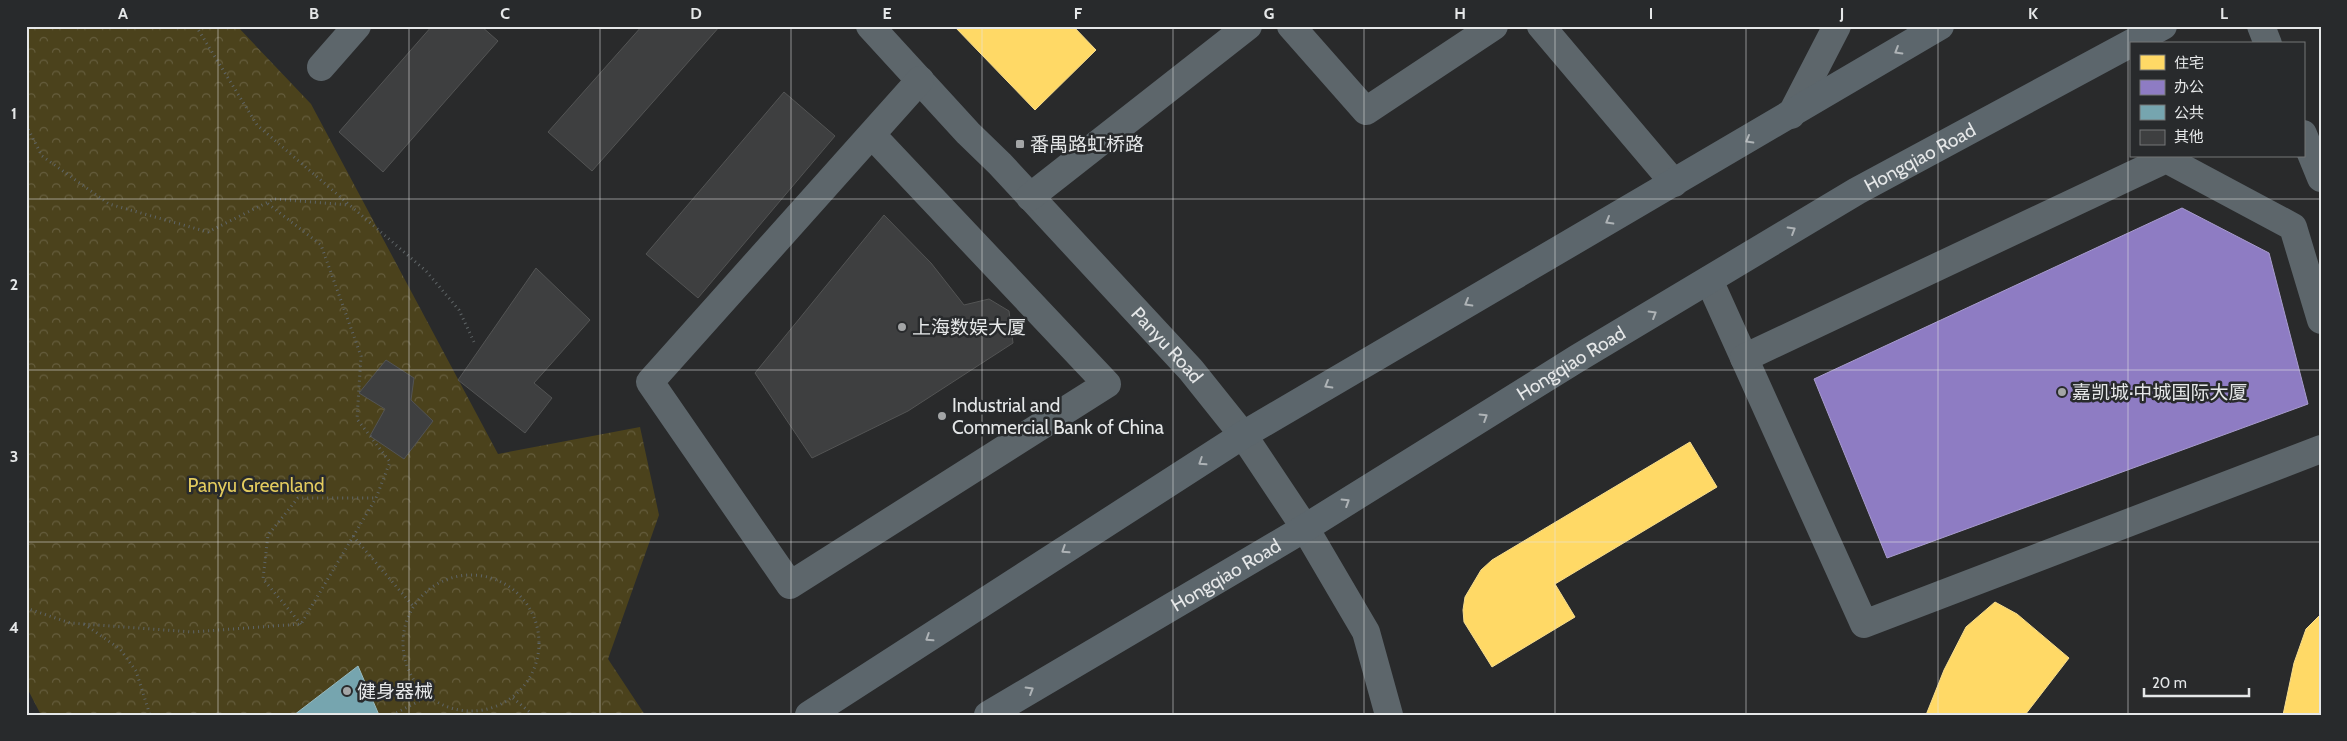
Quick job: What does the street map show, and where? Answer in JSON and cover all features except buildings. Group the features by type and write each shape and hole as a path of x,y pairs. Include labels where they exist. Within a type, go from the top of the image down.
{"main road":[{"path":"809,715 1243,435 1940,26"},
{"name":"Hongqiao Road","path":"2133,42 2163,26"},
{"name":"Hongqiao Road","path":"988,715 1305,528 1857,191 2130,44"}],"street":[{"path":"321,67 357,26"},
{"name":"Panyu Road","path":"870,26 1191,370 1243,435 1305,528 1366,632 1389,715"},
{"path":"1030,197 1248,26"},
{"path":"1291,26 1366,111 1494,26"},
{"path":"1541,26 1674,183"},
{"path":"1791,115 1837,26"},
{"path":"2261,26 2267,42"},
{"path":"872,134 1107,384 790,585 650,382 920,80"},
{"path":"2304,136 2321,178"},
{"path":"1744,358 2166,159 2293,227 2321,320"},
{"path":"1709,280 1864,624 2321,450"}],"path":[{"path":"196,26 257,125 426,271 459,310 474,342"},
{"path":"26,125 42,156 109,204 208,232 274,199 349,205"},
{"path":"266,203 321,245 361,356 357,419 390,462 376,498 301,624"},
{"path":"301,624 263,579 268,535 298,498 376,498"},
{"path":"353,536 413,606"},
{"path":"475,574 498,580 518,593 533,612 539,635 539,643 538,659 529,681 513,698 492,709 469,712 447,708 427,696 414,682 405,664 402,644 404,631 413,606 430,588 451,577 475,574"},
{"path":"26,608 70,623 192,632 301,624"},
{"path":"84,623 120,649 136,671 150,715"},
{"path":"392,715 427,696"},
{"path":"513,698 533,715"}],"green space":[{"name":"Panyu Greenland","path":"26,26 237,26 311,104 498,454 640,427 659,515 608,659 645,715 41,715 26,686"}],"place":[{"name":"番禺路虹桥路","path":"1020,144"},
{"name":"上海数娱大厦","path":"902,327"},
{"name":"嘉凯城·中城国际大厦","path":"2062,392"},
{"name":"Industrial and Commercial Bank of China","path":"942,416"},
{"name":"健身器械","path":"347,691"}]}
